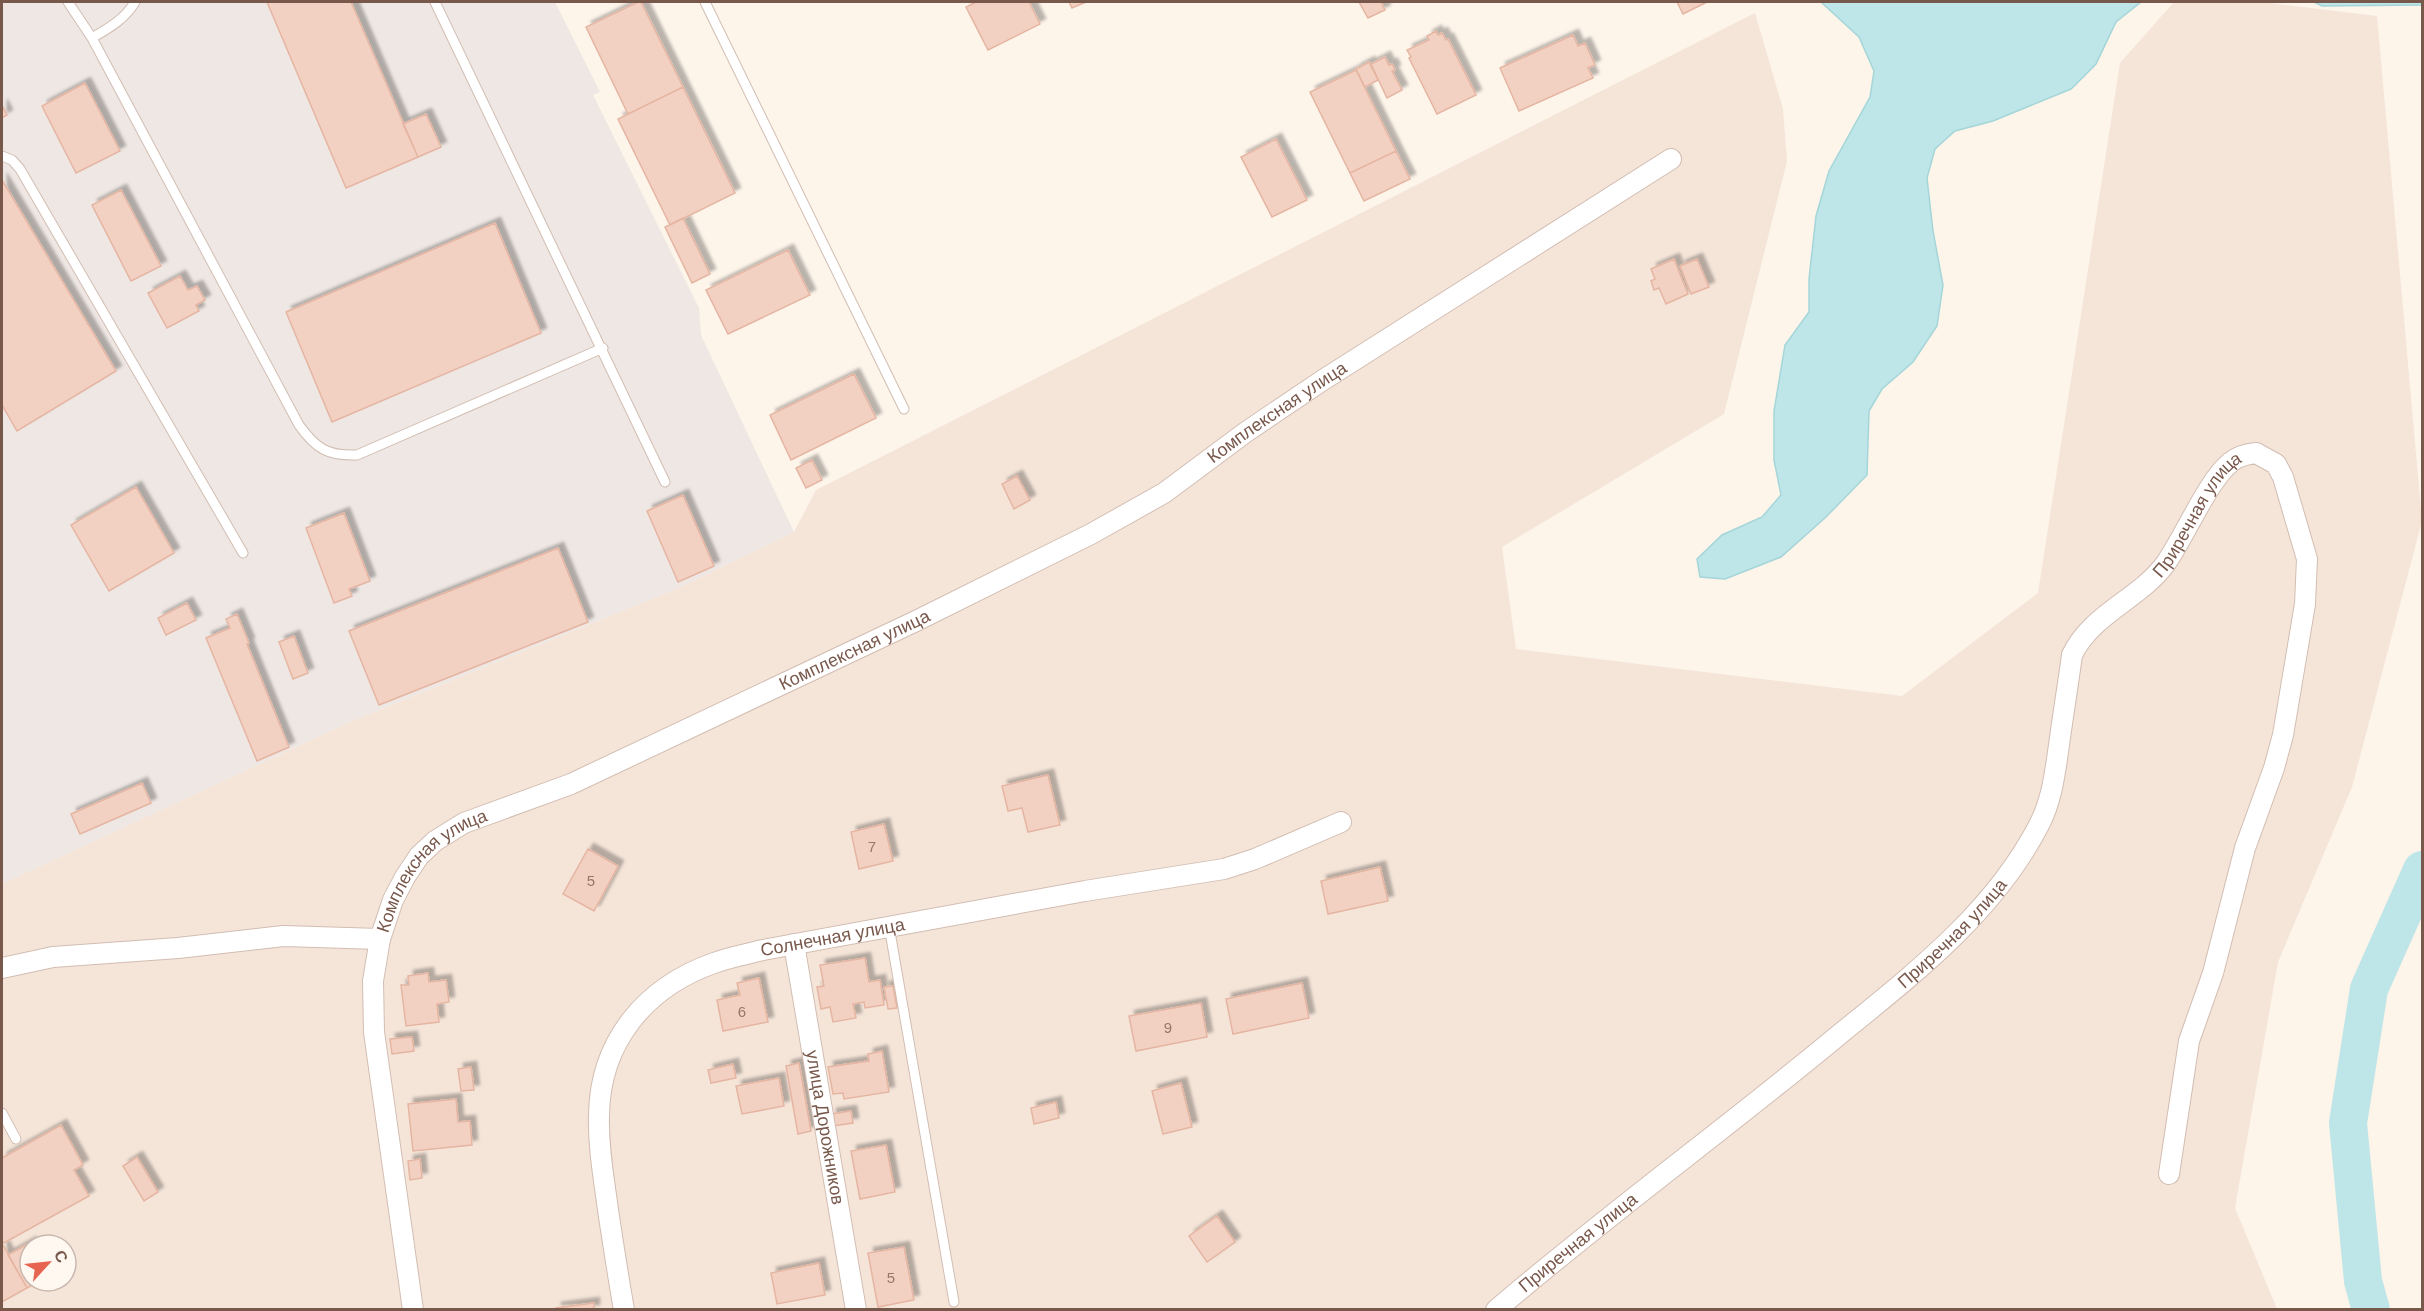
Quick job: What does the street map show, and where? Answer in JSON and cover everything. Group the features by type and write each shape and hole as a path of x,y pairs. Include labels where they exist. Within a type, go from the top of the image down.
{"street":[{"name":"Комплексная улица","path":"2,968 53,957 178,948 283,936 380,939 393,900 405,876 419,856 435,841 464,823 571,784 916,621 1091,534 1164,493 1246,432 1323,380 1671,159"},
{"name":"Приречная улица","path":"1496,1310 1546,1267 1810,1060 1911,976 1979,912 2019,858 2040,824 2052,794 2072,656 2078,642 2164,566 2218,475 2236,459 2256,453 2276,464 2283,477 2307,559 2305,604 2283,735 2274,768 2245,848 2213,973 2188,1041 2169,1174"},
{"name":"Солнечная улица","path":"624,1310 602,1170 598,1115 602,1080 614,1045 631,1018 647,1003 684,977 714,963 794,944 1224,869 1255,859 1341,822"},
{"path":"380,939 373,981 374,1032 412,1310"},
{"name":"улица Дорожников","path":"794,944 856,1310"}],"lane":[{"path":"68,2 92,38 298,425 312,443 338,455 357,455 603,348"},
{"path":"92,38 118,22 135,2"},
{"path":"435,2 603,348 665,482"},
{"path":"705,2 904,409"},
{"path":"2,156 12,160 20,169 243,553"},
{"path":"889,926 954,1302"},
{"path":"2,1113 16,1139"}],"shaded area":[{"path":"2,2 555,2 600,92 593,95 699,308 701,335 794,532 681,587 352,721 2,884"},
{"path":"2174,2 2262,2 2377,16 2422,521 2352,787 2278,962 2235,1208 2277,1309 2,1309 2,884 352,721 681,587 794,532 816,490 1755,13 1783,109 1787,161 1724,414 1502,547 1516,649 1902,696 2038,593 2120,63"}],"water":[{"path":"1821,2 2141,2 2116,22 2096,64 2071,89 1993,121 1955,131 1935,149 1927,178 1933,231 1943,285 1937,326 1913,362 1882,389 1869,411 1867,475 1826,517 1781,557 1725,579 1700,577 1697,559 1722,535 1762,517 1781,495 1774,460 1774,411 1785,345 1809,312 1809,279 1816,216 1829,171 1870,97 1874,71 1859,37"},
{"path":"2314,2 2422,2 2422,5 2322,6"}],"building":[{"path":"267,2 351,2 418,157 346,188"},
{"path":"641,2 683,87 628,114 586,27"},
{"path":"976,2 1029,2 1040,24 988,50 966,7"},
{"path":"1069,2 1086,2 1072,8"},
{"path":"1359,2 1381,2 1385,10 1368,18"},
{"path":"1677,2 1707,2 1683,14"},
{"path":"1436,31 1438,35 1442,33 1446,40 1448,39 1476,95 1437,114 1407,50 1429,40 1427,36"},
{"path":"1573,35 1578,46 1585,43 1595,65 1588,68 1593,78 1519,111 1500,68"},
{"path":"1385,57 1389,65 1392,64 1395,70 1392,71 1402,90 1387,98 1371,64"},
{"path":"1369,62 1378,80 1365,87 1356,69"},
{"path":"1356,70 1396,151 1350,173 1310,92"},
{"path":"85,83 120,151 76,173 42,106"},
{"path":"683,87 735,193 670,225 618,119"},
{"path":"2,105 7,115 2,118"},
{"path":"426,114 441,147 418,157 403,124"},
{"path":"1276,139 1307,200 1272,217 1241,157"},
{"path":"1396,151 1410,179 1364,201 1350,173"},
{"path":"2,180 116,371 17,431 2,405"},
{"path":"121,190 161,266 131,281 92,205"},
{"path":"683,218 710,274 692,283 665,227"},
{"path":"495,223 541,333 332,422 286,312"},
{"path":"788,250 810,295 728,334 706,290"},
{"path":"1674,259 1688,294 1666,304 1659,288 1654,290 1651,281 1655,279 1651,269"},
{"path":"1697,259 1709,287 1691,294 1680,266"},
{"path":"180,276 188,290 197,286 205,300 196,305 199,311 167,328 148,293"},
{"path":"854,374 876,418 791,460 770,415"},
{"path":"812,460 822,480 806,488 796,468"},
{"path":"1017,476 1030,500 1014,509 1002,484"},
{"path":"136,487 174,553 109,591 71,525"},
{"path":"683,495 714,566 678,582 647,511"},
{"path":"344,513 370,581 349,589 352,596 334,603 306,528"},
{"path":"558,548 588,622 379,705 349,631"},
{"path":"187,603 196,620 166,635 158,618"},
{"path":"237,614 289,747 257,761 206,638 230,628 226,619"},
{"path":"294,636 308,673 293,679 279,642"},
{"path":"1048,775 1060,825 1028,832 1022,808 1008,811 1002,786"},
{"path":"142,783 151,803 80,834 71,814"},
{"path":"884,824 893,861 859,869 851,832"},
{"path":"588,849 618,866 594,911 563,894"},
{"path":"1380,867 1388,901 1328,914 1321,881"},
{"path":"865,958 869,982 880,980 884,1005 865,1008 864,1002 853,1004 856,1018 833,1022 830,1007 821,1009 817,987 824,986 820,965"},
{"path":"428,973 429,982 446,980 449,1002 437,1004 439,1022 406,1026 401,985 409,985 408,976"},
{"path":"759,978 768,1022 723,1031 717,1000 740,995 737,983"},
{"path":"1302,983 1309,1018 1233,1034 1226,999"},
{"path":"893,986 897,1008 888,1009 884,987"},
{"path":"1201,1003 1207,1037 1136,1051 1129,1016"},
{"path":"412,1037 414,1051 392,1054 390,1039"},
{"path":"882,1051 889,1092 844,1099 843,1093 833,1094 828,1067 869,1061 868,1054"},
{"path":"799,1063 811,1131 798,1134 786,1066"},
{"path":"733,1064 736,1078 711,1083 708,1070"},
{"path":"471,1067 474,1090 461,1091 458,1069"},
{"path":"779,1078 784,1106 742,1114 736,1086"},
{"path":"1181,1083 1192,1127 1163,1134 1152,1091"},
{"path":"456,1099 458,1122 470,1121 472,1145 413,1151 408,1104"},
{"path":"1056,1102 1059,1118 1034,1124 1031,1108"},
{"path":"851,1111 853,1123 833,1126 831,1114"},
{"path":"61,1125 83,1165 74,1170 89,1196 22,1233 18,1233 2,1244 2,1158"},
{"path":"886,1145 895,1192 860,1199 851,1151"},
{"path":"137,1157 158,1192 144,1201 123,1166"},
{"path":"420,1159 422,1178 410,1180 408,1161"},
{"path":"1217,1216 1235,1242 1207,1262 1189,1236"},
{"path":"2,1243 18,1272 18,1293 2,1302"},
{"path":"904,1247 914,1300 878,1307 868,1253"},
{"path":"18,1249 18,1272 8,1255"},
{"path":"819,1263 825,1295 777,1304 771,1273"},
{"path":"594,1303 594,1310 556,1310 556,1308"}],"waterway":[{"path":"2371,1310 2363,1281 2348,1123 2369,989 2422,870"}]}
